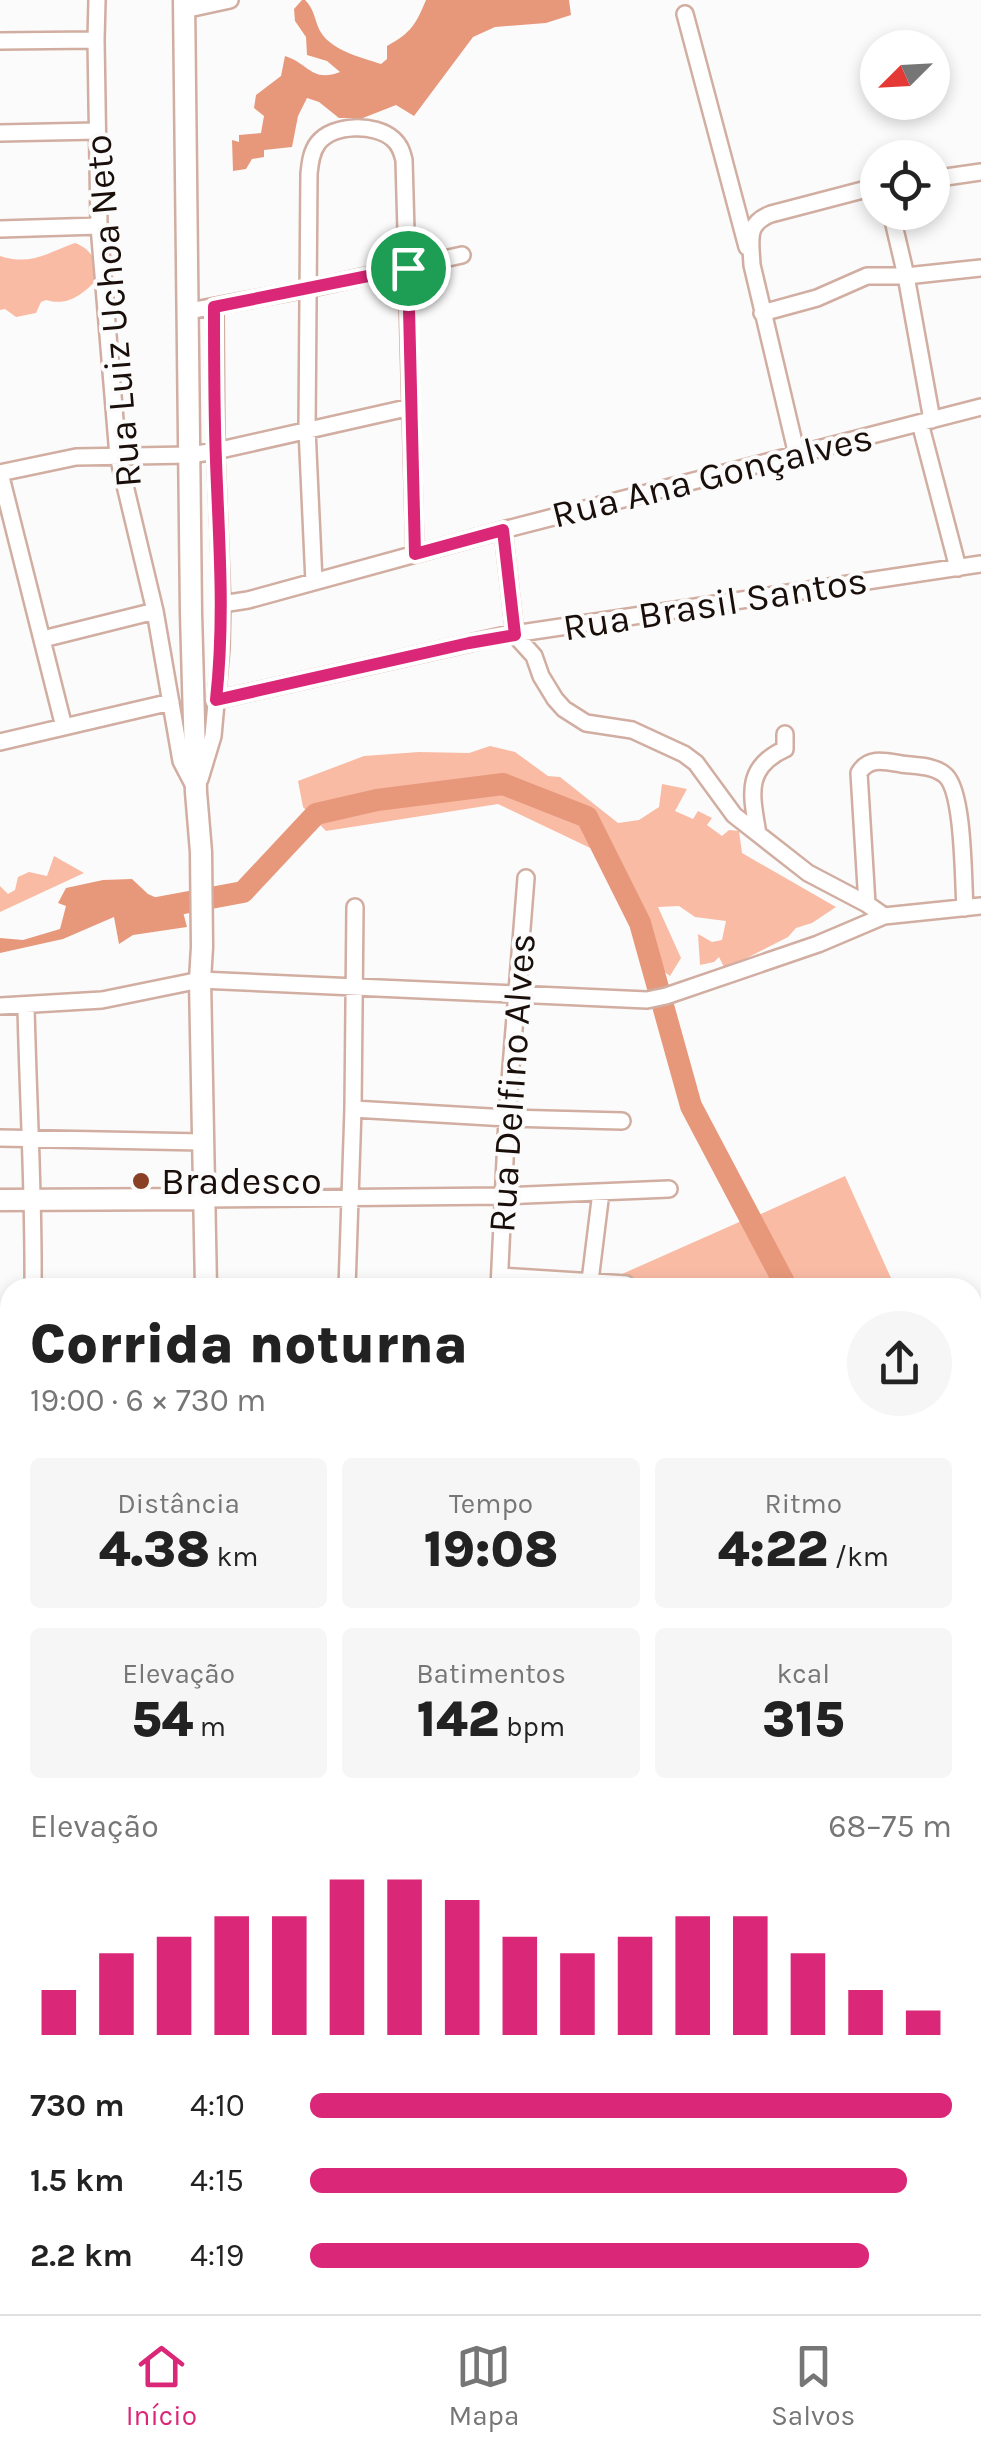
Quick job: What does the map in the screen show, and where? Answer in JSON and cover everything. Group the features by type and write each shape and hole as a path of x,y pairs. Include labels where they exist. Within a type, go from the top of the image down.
{"main road":[{"path":"184,5 191,614 201,852 206,1278"},
{"path":"0,1200 203,1199"}],"street":[{"name":"Rua Luiz Uchoa Neto","path":"97,0 98,226 118,456 155,610 182,761 196,792"},
{"path":"184,5 230,0"},
{"path":"684,14 752,265 797,455"},
{"path":"0,41 96,40"},
{"path":"314,582 307,429 309,174 316,146 340,130 366,129 386,134 398,144 404,160 415,554"},
{"path":"0,133 97,131"},
{"path":"950,176 981,172"},
{"path":"752,265 751,236 760,219 860,191"},
{"path":"0,229 98,226"},
{"path":"895,230 906,276 926,421 958,568"},
{"path":"189,312 462,255"},
{"path":"762,313 817,298 867,276 981,268"},
{"path":"196,792 213,736 221,648 214,307"},
{"path":"64,727 0,473 63,458 216,451 410,407"},
{"name":"Rua Ana Gonçalves","path":"222,604 981,407"},
{"path":"503,530 515,635 534,656 551,693 568,713 595,726 632,730 684,754 696,763 734,815 808,873 884,916"},
{"name":"Rua Brasil Santos","path":"216,700 469,643 981,564"},
{"path":"43,639 155,610"},
{"path":"0,742 170,702"},
{"path":"758,834 750,788 762,766 785,749 784,734"},
{"path":"0,1006 102,1000 200,980 647,1000 818,944 884,916 973,907 958,803 946,776 936,769 880,760 867,763 859,774 867,904"},
{"name":"Rua Delfino Alves","path":"499,1278 526,878"},
{"path":"347,1278 355,907"},
{"path":"26,1006 33,1278"},
{"path":"353,1109 622,1121"},
{"path":"0,1138 202,1142"},
{"path":"203,1199 503,1196 668,1189"},
{"path":"590,1278 600,1192"}],"shaded area":[{"path":"302,0 330,42 381,64 387,59 387,46 412,27 426,0 569,0 571,15 546,23 495,27 473,37 414,116 396,105 363,118 339,118 307,98 298,116 292,147 264,150 264,157 252,159 246,169 233,171 232,140 239,142 239,135 261,133 264,116 254,108 256,95 281,76 285,56 316,74 340,72 327,61 307,55 306,37 295,21 294,9"},
{"path":"75,243 89,252 96,266 99,278 87,289 62,302 41,302 36,313 16,317 0,310 0,256 30,259"},
{"path":"490,746 515,752 548,776 560,777 618,823 639,820 659,807 662,784 687,789 675,811 693,819 698,811 712,818 707,825 722,836 729,830 739,831 742,853 836,907 725,969 719,957 700,965 698,934 712,942 722,940 726,921 695,917 679,906 658,907 681,958 670,976 643,957 607,856 498,804 326,831 303,807 298,781 364,756 469,753"},
{"path":"54,856 84,873 0,912 0,886 8,894 15,890 18,877 29,872 47,876"},
{"path":"132,879 159,899 156,919 182,908 187,927 133,935 119,944 114,917 63,939 0,953 0,938 23,940 60,929 66,906 58,903 66,888"},
{"path":"845,1176 891,1278 788,1278 754,1217"},
{"path":"746,1219 780,1278 613,1278"}],"waterway":[{"path":"130,913 243,892 316,814 377,800 503,784 587,817 640,923 691,1106 782,1278"}],"place":[{"name":"Bradesco","path":"141,1181"}],"route":[{"path":"408,268 415,554 503,530 515,635 216,700 222,604 214,307 408,268"}]}
